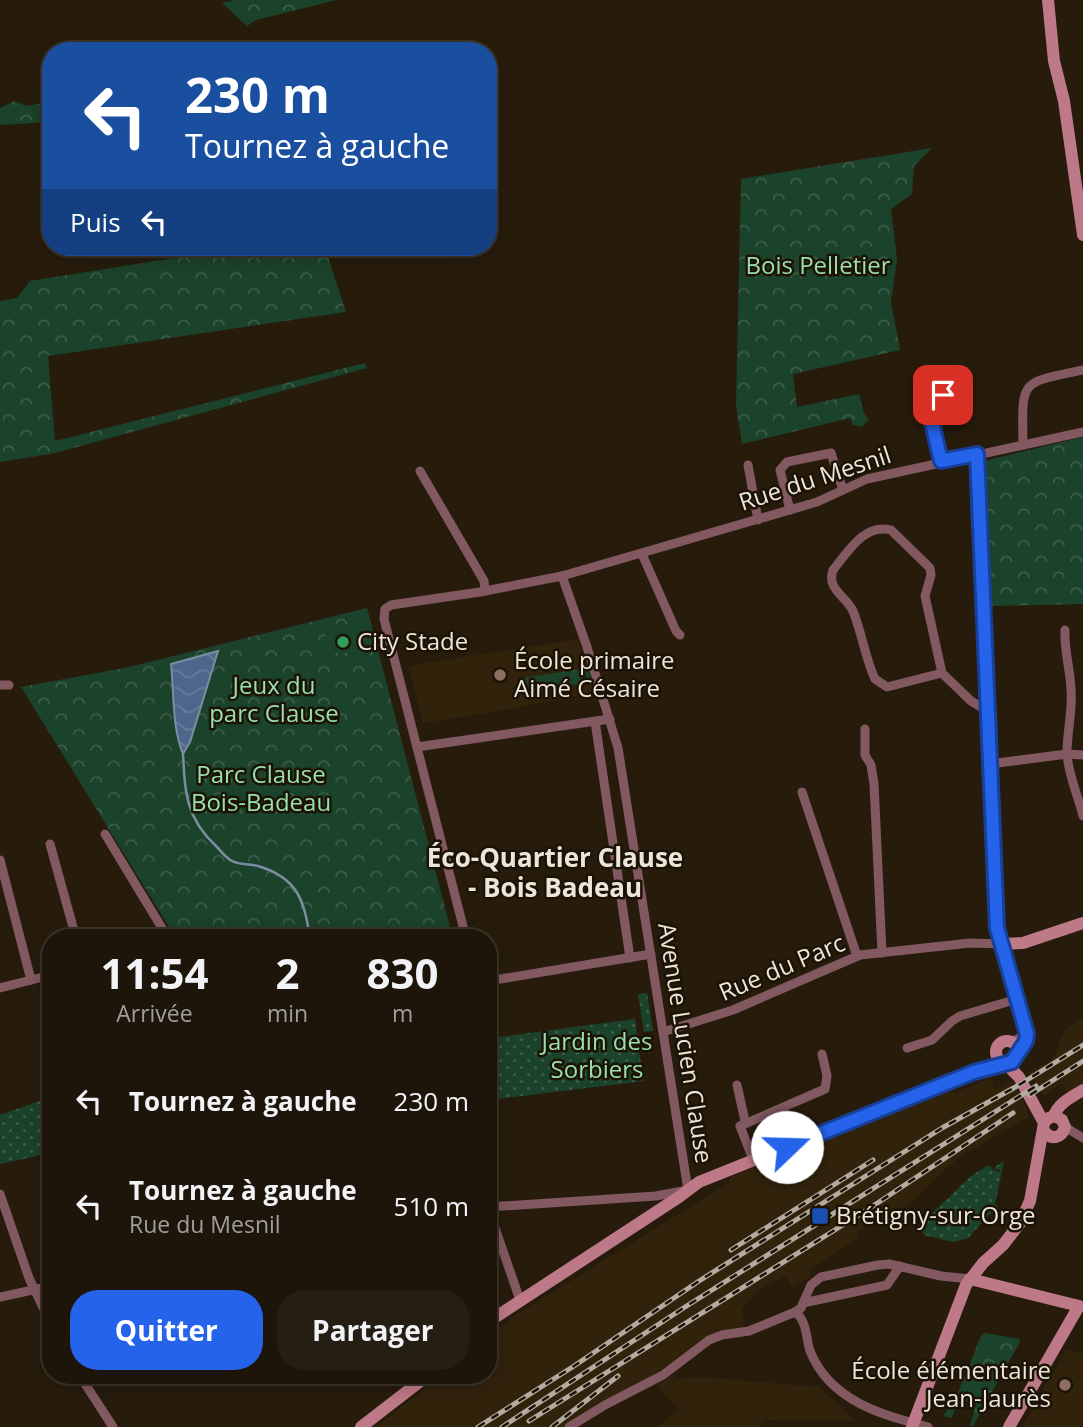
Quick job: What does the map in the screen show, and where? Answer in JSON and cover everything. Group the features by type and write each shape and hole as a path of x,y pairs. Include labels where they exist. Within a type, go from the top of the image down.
{"main road":[{"path":"1048,0 1054,61 1064,101 1083,235"},
{"path":"497,1316 699,1181 743,1166 753,1159 1011,1055 1026,1041 1026,1030 1002,944 1023,943 1083,923"},
{"path":"1011,1055 1054,1122"},
{"path":"913,1425 970,1279 988,1257 1009,1239 1024,1217 1054,1122 1070,1099 1083,1090"},
{"path":"970,1279 1082,1303 1009,1427"},
{"path":"361,1427 417,1384"}],"street":[{"path":"1023,445 1024,398 1028,387 1036,380 1083,370"},
{"path":"941,461 929,410 940,403 943,395"},
{"name":"Rue du Mesnil","path":"417,747 384,619 385,609 391,605 562,576 817,502 867,478 1083,432"},
{"path":"790,510 780,470 787,462 831,453 843,490"},
{"path":"977,454 997,928 1002,944"},
{"path":"748,465 758,520"},
{"path":"420,471 479,572 485,591"},
{"path":"942,673 887,687 875,680 853,610 832,585 830,577 865,534 874,529 891,530 930,568 931,575 925,596 942,673 971,701 988,711"},
{"path":"642,554 680,635"},
{"name":"Avenue Lucien Clause","path":"562,576 610,719 624,780 688,1190"},
{"path":"1065,630 1064,645 1070,674 1072,705 1067,754 1083,816"},
{"path":"464,929 417,747 610,719"},
{"path":"595,721 630,958"},
{"path":"865,729 865,755 871,765 874,784 882,953"},
{"path":"990,764 1083,754"},
{"path":"802,792 857,956"},
{"path":"105,834 163,929"},
{"path":"50,844 74,929"},
{"path":"0,860 32,980"},
{"name":"Rue du Parc","path":"663,1032 733,1010 857,956 970,943 1002,944"},
{"path":"497,980 651,954"},
{"path":"0,988 42,977"},
{"path":"907,1048 932,1040 960,1016 1017,999"},
{"path":"753,1159 740,1128 741,1124 825,1089 827,1076 822,1054"},
{"path":"737,1086 745,1122"},
{"path":"1054,1122 1083,1138"},
{"path":"497,1207 656,1196 688,1190"},
{"path":"0,1194 42,1306"},
{"path":"497,1234 520,1300"},
{"path":"569,1427 663,1375 709,1340 757,1328 795,1312 801,1308 811,1285 821,1278 878,1265 900,1266 941,1276 970,1279"},
{"path":"803,1303 887,1285 900,1266"},
{"path":"0,1297 42,1288"},
{"path":"795,1312 802,1319 814,1359 838,1388 864,1407 913,1425 928,1427"},
{"path":"85,1384 113,1427"}],"shaded area":[{"name":"École primaire Aimé Césaire","path":"578,639 596,692 423,723 408,666"},
{"path":"1083,1018 1083,1083 1069,1093 1061,1084 1044,1096 1028,1072 1052,1060 1065,1030"},
{"path":"990,1078 995,1089 1013,1081 1030,1116 958,1158 905,1208 894,1211 883,1222 868,1222 869,1225 858,1232 856,1240 809,1270 811,1276 792,1288 785,1276 757,1291 742,1310 744,1328 718,1331 654,1375 604,1401 564,1427 376,1427 430,1384 497,1384 497,1330 513,1317 730,1182 729,1178 777,1156 948,1091 955,1093"},
{"name":"École élémentaire Jean-Jaurès","path":"1067,1349 1083,1354 1083,1427 1022,1427"},
{"path":"673,1375 675,1379 701,1377 819,1387 856,1421 762,1420 761,1427 657,1427 679,1410 657,1386"}],"green space":[{"path":"234,0 336,0 256,20 247,26 222,3"},
{"path":"14,101 26,106 42,103 42,123 0,125 0,108"},
{"name":"Bois Pelletier","path":"932,148 914,166 912,194 891,209 897,259 891,302 900,350 793,374 797,407 859,394 864,414 869,419 862,427 853,425 850,418 742,444 736,405 741,179"},
{"path":"186,256 328,256 346,312 48,356 55,441 365,363 367,368 51,454 0,462 0,301 17,298 30,281"},
{"path":"1083,437 1083,604 989,606 984,461"},
{"name":"Parc Clause Bois-Badeau","path":"367,608 451,929 170,929 21,687 125,668"},
{"name":"City Stade","path":"326,631 361,633 360,654 325,652"},
{"path":"588,668 592,682 524,692 522,678"},
{"path":"647,993 653,1031 644,1032 638,994"},
{"name":"Jardin des Sorbiers","path":"635,1019 643,1081 497,1099 497,1037"},
{"path":"42,1100 42,1155 0,1164 0,1115"},
{"path":"1004,1161 995,1204 998,1205 968,1238 953,1242 924,1235 919,1226 971,1176 989,1165 1000,1172 995,1167"},
{"path":"985,1333 1019,1339 1020,1342 973,1426 970,1426 976,1404 958,1399 952,1418 943,1416 957,1395 981,1336"}],"water":[{"path":"218,651 190,742 183,754 175,721 171,664"}],"waterway":[{"path":"183,754 186,793 198,825 230,860 271,871 290,884 297,892 308,929"}],"railway":[{"path":"478,1427 699,1281 942,1128 1083,1045"},
{"path":"1030,1095 1083,1061"},
{"path":"502,1427 685,1307 1036,1086"},
{"path":"529,1421 870,1208 1013,1113"},
{"path":"731,1250 873,1160"},
{"path":"552,1427 618,1376"}],"place":[{"name":"City Stade","path":"343,642"},
{"name":"École primaire Aimé Césaire","path":"500,675"},
{"name":"Brétigny-sur-Orge","path":"820,1216"},
{"name":"École élémentaire Jean-Jaurès","path":"1065,1385"}],"district":[{"name":"Éco-Quartier Clause - Bois Badeau","path":"555,872"}],"route":[{"path":"787,1147 974,1072 1012,1062 1026,1041 1027,1034 997,928 977,454 941,461 929,410 940,403 943,395"}],"park label":[{"name":"Jeux du parc Clause","path":"274,700"}]}
